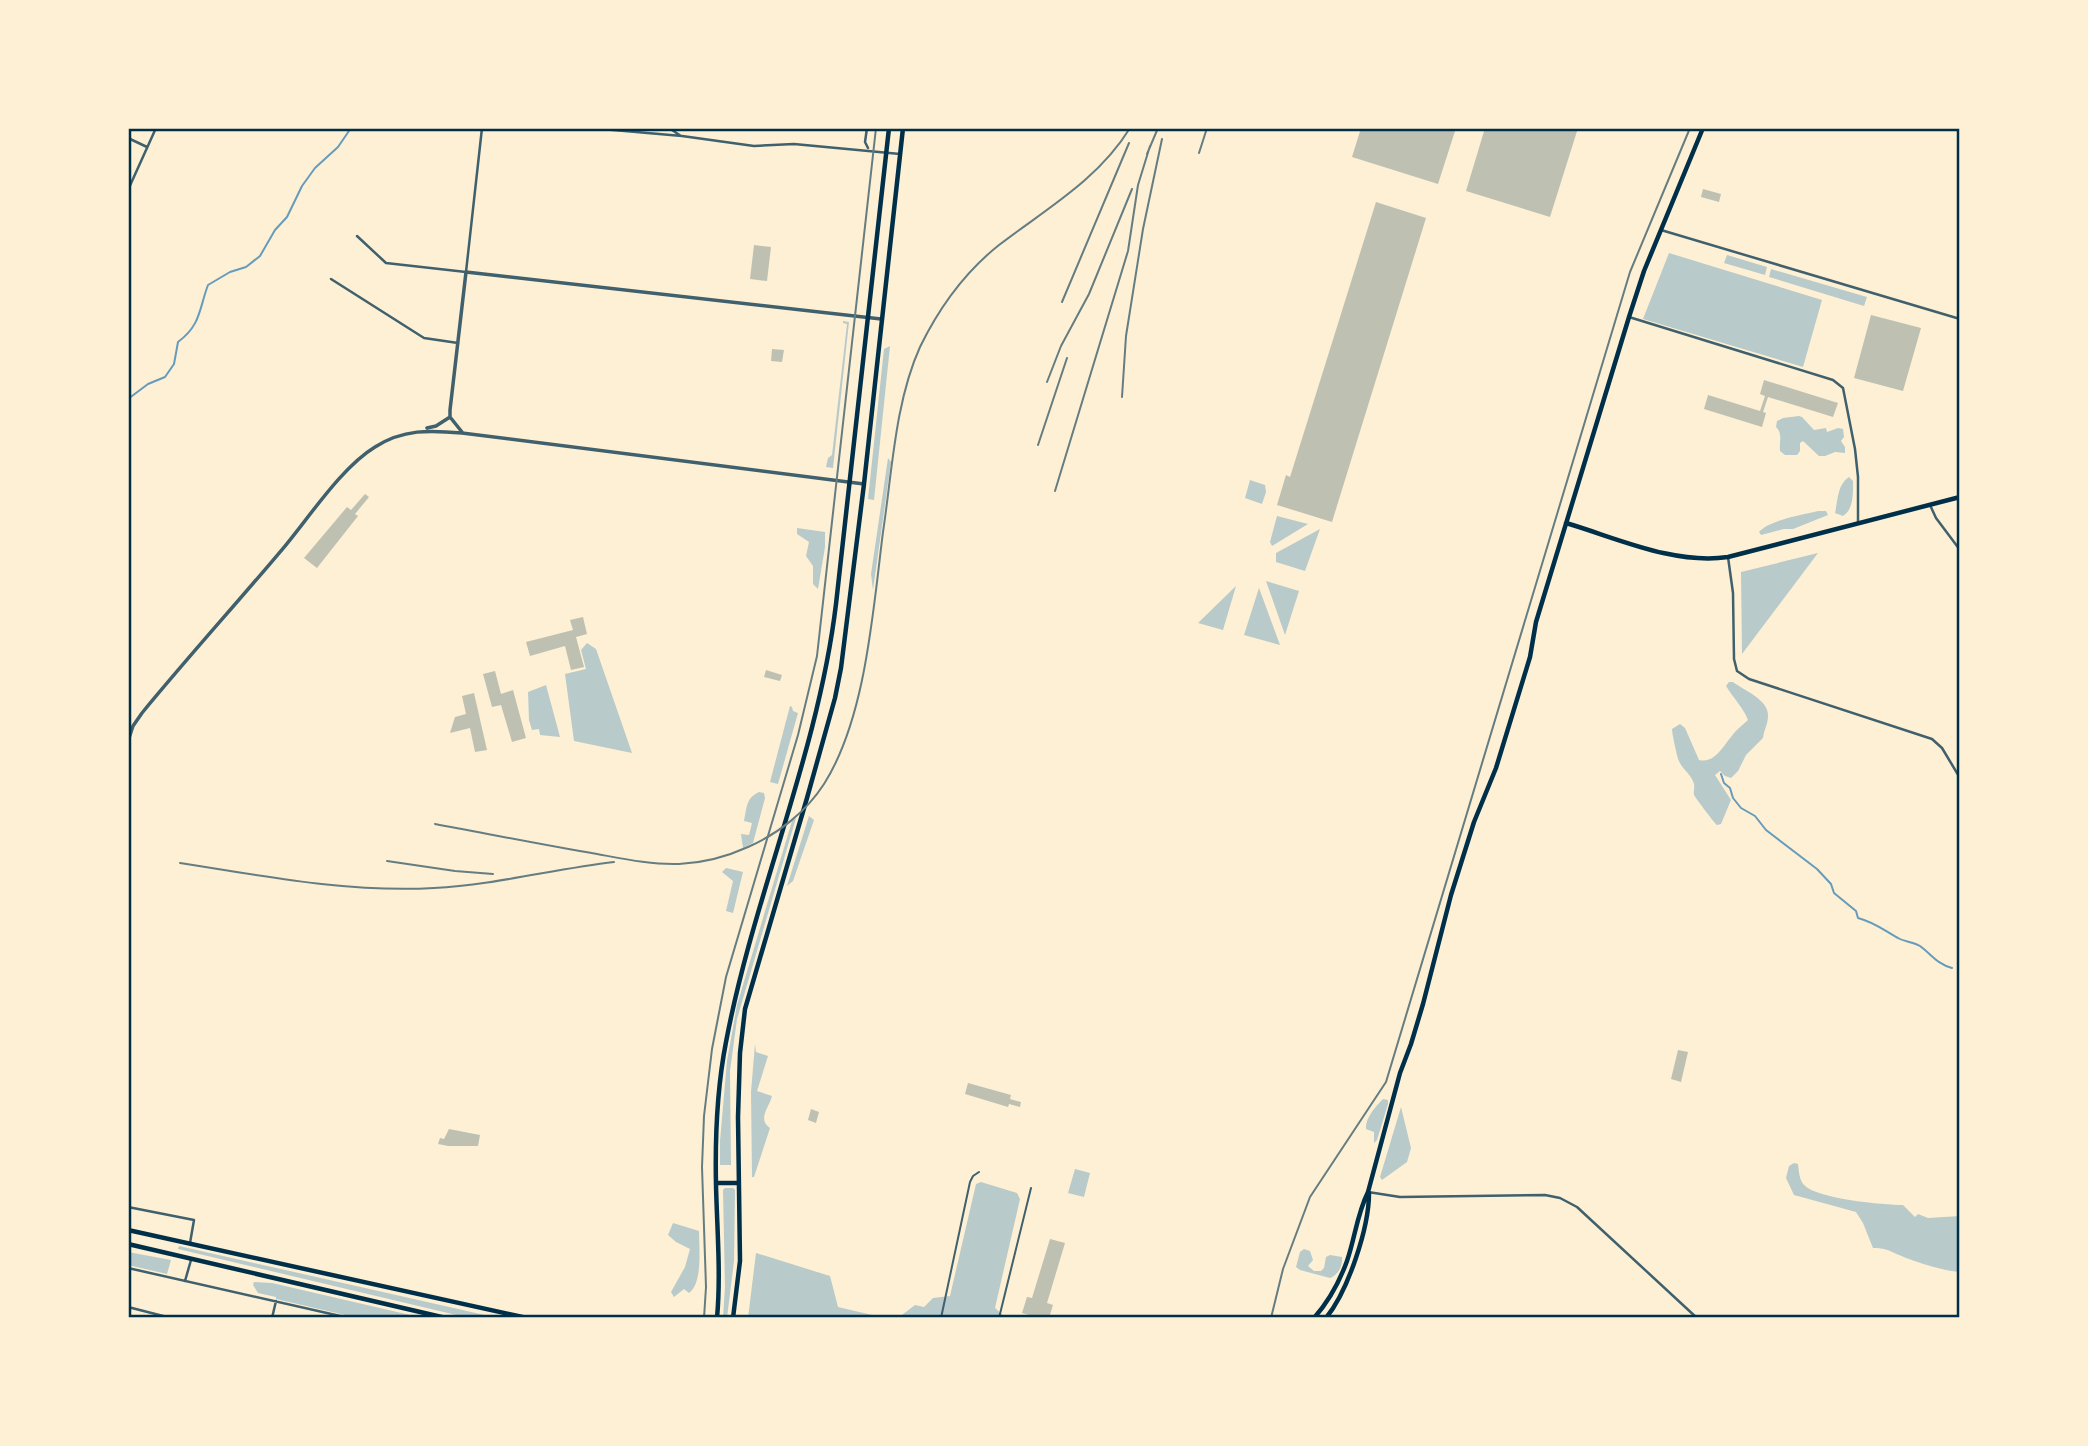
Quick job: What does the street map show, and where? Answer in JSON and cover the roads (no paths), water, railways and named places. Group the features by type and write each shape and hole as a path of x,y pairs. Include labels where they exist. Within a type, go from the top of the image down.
{"main road":[{"path":"716,1318 719,1287 716,1135 725,1045 743,965 821,695 832,635 889,128"},
{"path":"733,1318 740,1261 738,1117 740,1053 745,1009 835,698 846,638 903,128"},
{"path":"1314,1318 1335,1292 1347,1260 1400,1073 1423,1004 1451,895 1474,822 1500,756 1530,657 1536,622 1629,317 1703,128"},
{"path":"1566,523 1677,556 1700,560 1728,557 1960,497"},
{"path":"716,1183 739,1183"},
{"path":"1326,1318 1342,1295 1355,1262 1369,1206 1368,1192"},
{"path":"128,1230 527,1318"},
{"path":"128,1244 446,1318"}],"street":[{"path":"128,190 156,128"},
{"path":"462,433 450,417 482,128"},
{"path":"590,128 754,146 794,145 900,154"},
{"path":"669,128 682,136"},
{"path":"867,128 866,142 869,150"},
{"path":"128,138 147,147"},
{"path":"1661,230 1960,319"},
{"path":"357,236 386,263 881,319"},
{"path":"331,279 425,338 458,344"},
{"path":"1629,317 1833,380 1843,388 1858,477 1858,523"},
{"path":"128,741 133,726 142,713 348,468 381,443 436,426 450,417"},
{"path":"419,430 462,433 864,484"},
{"path":"1930,505 1936,518 1960,550"},
{"path":"1728,557 1733,593 1737,671 1749,679 1932,739 1942,748 1960,778"},
{"path":"1368,1192 1400,1197 1545,1195 1560,1198 1577,1207 1697,1318"},
{"path":"128,1207 194,1220 190,1243"},
{"path":"185,1281 191,1258"},
{"path":"128,1268 349,1318"},
{"path":"272,1318 276,1301"},
{"path":"128,1307 171,1318"},
{"path":"320,1318 321,1312"}],"lane":[{"path":"941,1318 970,1182 979,1172"},
{"path":"999,1318 1031,1188"}],"waterway":[{"path":"128,399 148,384 165,377 174,364 178,342 195,323 208,285 230,272 246,267 260,256 275,230 287,217 302,186 315,168 338,147 351,128"},
{"path":"1721,774 1741,808 1755,816 1766,830 1817,869 1831,884 1834,893 1856,911 1858,918 1918,945 1952,968"}],"tram line":[{"path":"704,1318 706,1287 702,1167 704,1116 712,1049 726,977 798,735 817,656 876,128"},
{"path":"1271,1318 1283,1269 1310,1197 1386,1082 1630,272 1690,128"}],"railway":[{"path":"435,824 628,860 679,864 706,861 740,851 770,836 800,813 824,784 850,728 866,662 900,414 920,347 944,305 975,267 999,245 1087,178 1103,163 1130,128"},
{"path":"1147,154 1158,128"},
{"path":"1199,153 1207,128"},
{"path":"1122,397 1126,336 1143,229 1162,139"},
{"path":"1062,302 1129,143"},
{"path":"1055,491 1128,251 1138,185 1150,146"},
{"path":"1047,382 1061,346 1089,294 1132,189"},
{"path":"1038,445 1067,358"},
{"path":"387,861 493,874"},
{"path":"180,863 338,886 402,889 479,884 614,862"}]}
